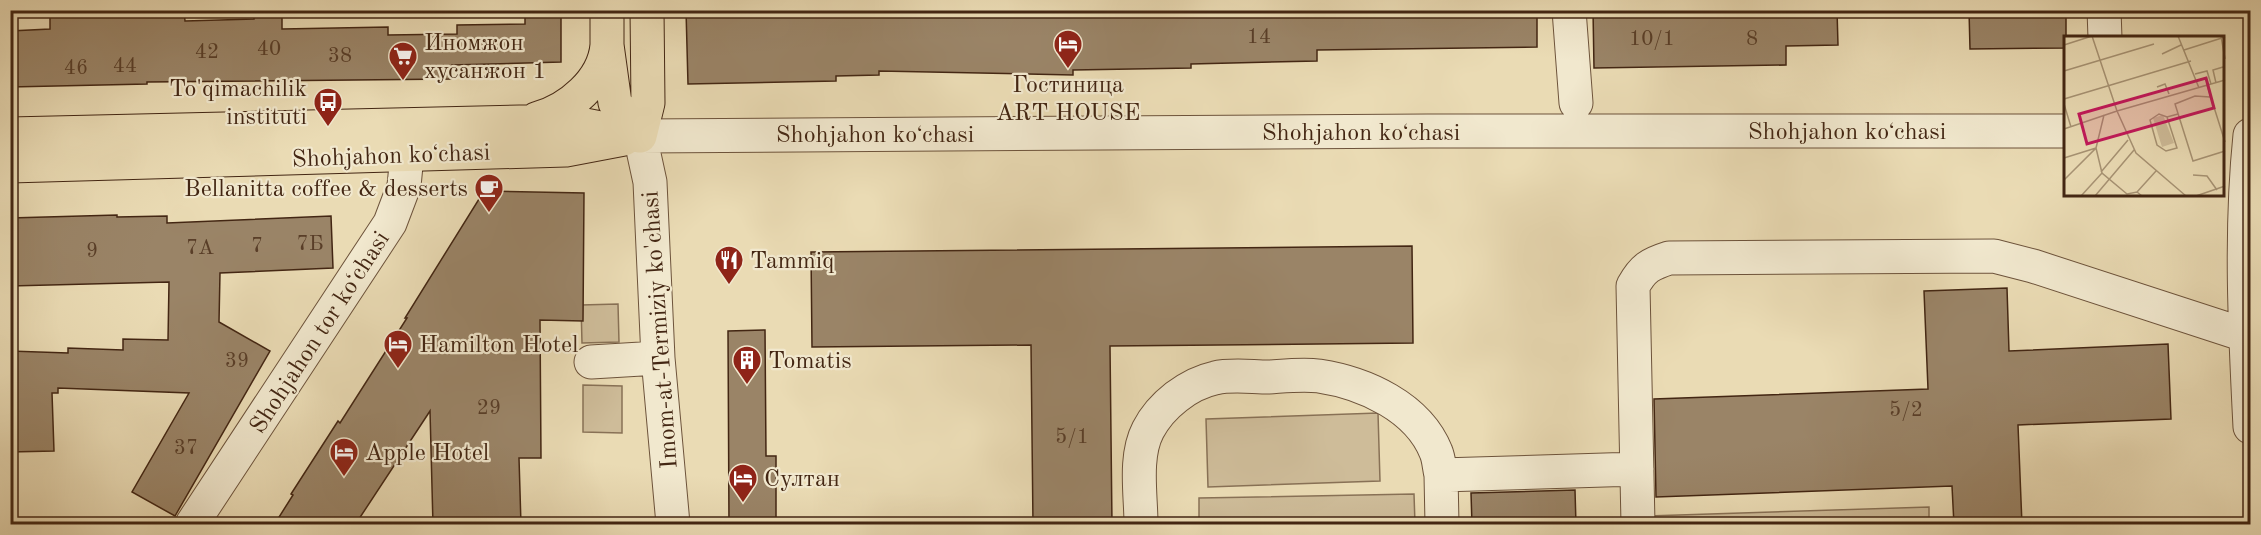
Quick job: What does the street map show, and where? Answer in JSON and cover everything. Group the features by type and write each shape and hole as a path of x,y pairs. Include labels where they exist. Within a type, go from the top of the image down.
{"main road":[{"name":"Imom-at-Termiziy ko'chasi","path":"607,10 608,45 615,103 640,136"},
{"name":"Imom-at-Termiziy ko'chasi","path":"640,136 648,103 648,10"},
{"name":"Imom-at-Termiziy ko'chasi","path":"522,122 557,112 570,104 593,80 606,55 608,45"},
{"path":"522,122 565,121 640,136"},
{"name":"Shohjahon koʻchasi","path":"10,165 406,140 522,122"},
{"name":"Shohjahon koʻchasi","path":"10,134 406,140 566,150 640,136"}],"street":[{"path":"1569,10 1576,103"},
{"path":"2104,10 2105,36"},
{"name":"Shohjahon koʻchasi","path":"640,136 1428,131 2064,131"},
{"path":"2225,134 2250,135 2246,176 2248,225 2245,334 2250,427"},
{"name":"Imom-at-Termiziy ko'chasi","path":"640,136 650,182 658,358 673,525"},
{"name":"Shohjahon tor koʻchasi","path":"192,525 390,223 404,186 406,140"},
{"path":"1638,525 1633,286 1641,272 1654,262 1669,258 1994,256 2033,266 2245,334"},
{"path":"591,362 658,358"},
{"path":"1141,525 1141,458 1148,431 1164,408 1190,387 1216,378 1317,376 1356,384 1391,402 1413,418 1428,437 1437,454 1441,475 1442,525"},
{"path":"1441,475 1637,469"}],"shaded area":[{"path":"618,304 619,342 582,343 581,305"},
{"path":"583,385 622,386 622,433 583,432"},
{"path":"1378,413 1380,481 1208,487 1206,419"},
{"path":"1414,494 1415,524 1199,524 1199,498"},
{"path":"1929,507 1929,524 1648,524 1648,516"}],"building":[{"path":"50,10 184,10 185,21 254,19 254,15 282,15 282,29 388,27 388,35 457,34 457,25 525,24 525,10 561,10 561,62 452,65 452,79 147,82 147,84 10,87 10,31 50,29"},
{"path":"686,10 1537,10 1537,47 1317,50 1317,61 1191,64 1191,68 1073,70 1073,75 879,71 879,75 836,76 836,81 688,84"},
{"path":"1593,10 1837,10 1838,45 1786,46 1786,65 1594,68"},
{"path":"1969,10 2066,10 2064,48 1970,49"},
{"path":"484,191 584,193 583,321 540,320 541,458 519,458 521,525 433,525 430,411 355,525 274,525 293,495 291,494 338,421 340,423 407,318 405,318"},
{"path":"117,215 117,217 167,216 167,223 331,216 333,268 220,273 219,322 270,351 175,516 132,492 189,393 58,388 58,393 52,393 54,451 10,452 10,351 68,353 68,348 123,350 123,339 168,340 169,282 10,286 10,218"},
{"path":"1412,246 1413,343 1110,346 1112,525 1033,525 1031,345 812,347 811,252"},
{"path":"2007,288 2009,351 2168,344 2171,419 2018,425 2022,525 1954,525 1952,486 1656,497 1654,399 1928,389 1924,291"},
{"path":"765,330 766,456 776,456 776,525 729,525 728,331"},
{"path":"1575,490 1576,525 1472,525 1471,493"}],"place":[{"name":"Гостиница ART HOUSE","path":"1068,70"},
{"name":"Иномжон хусанжон 1","path":"403,82"},
{"name":"To'qimachilik instituti","path":"328,128"},
{"name":"Bellanitta coffee & desserts","path":"489,214"},
{"name":"Tammiq","path":"729,286"},
{"name":"Hamilton Hotel","path":"398,370"},
{"name":"Tomatis","path":"747,386"},
{"name":"Apple Hotel","path":"344,478"},
{"name":"Султан","path":"743,504"}]}
